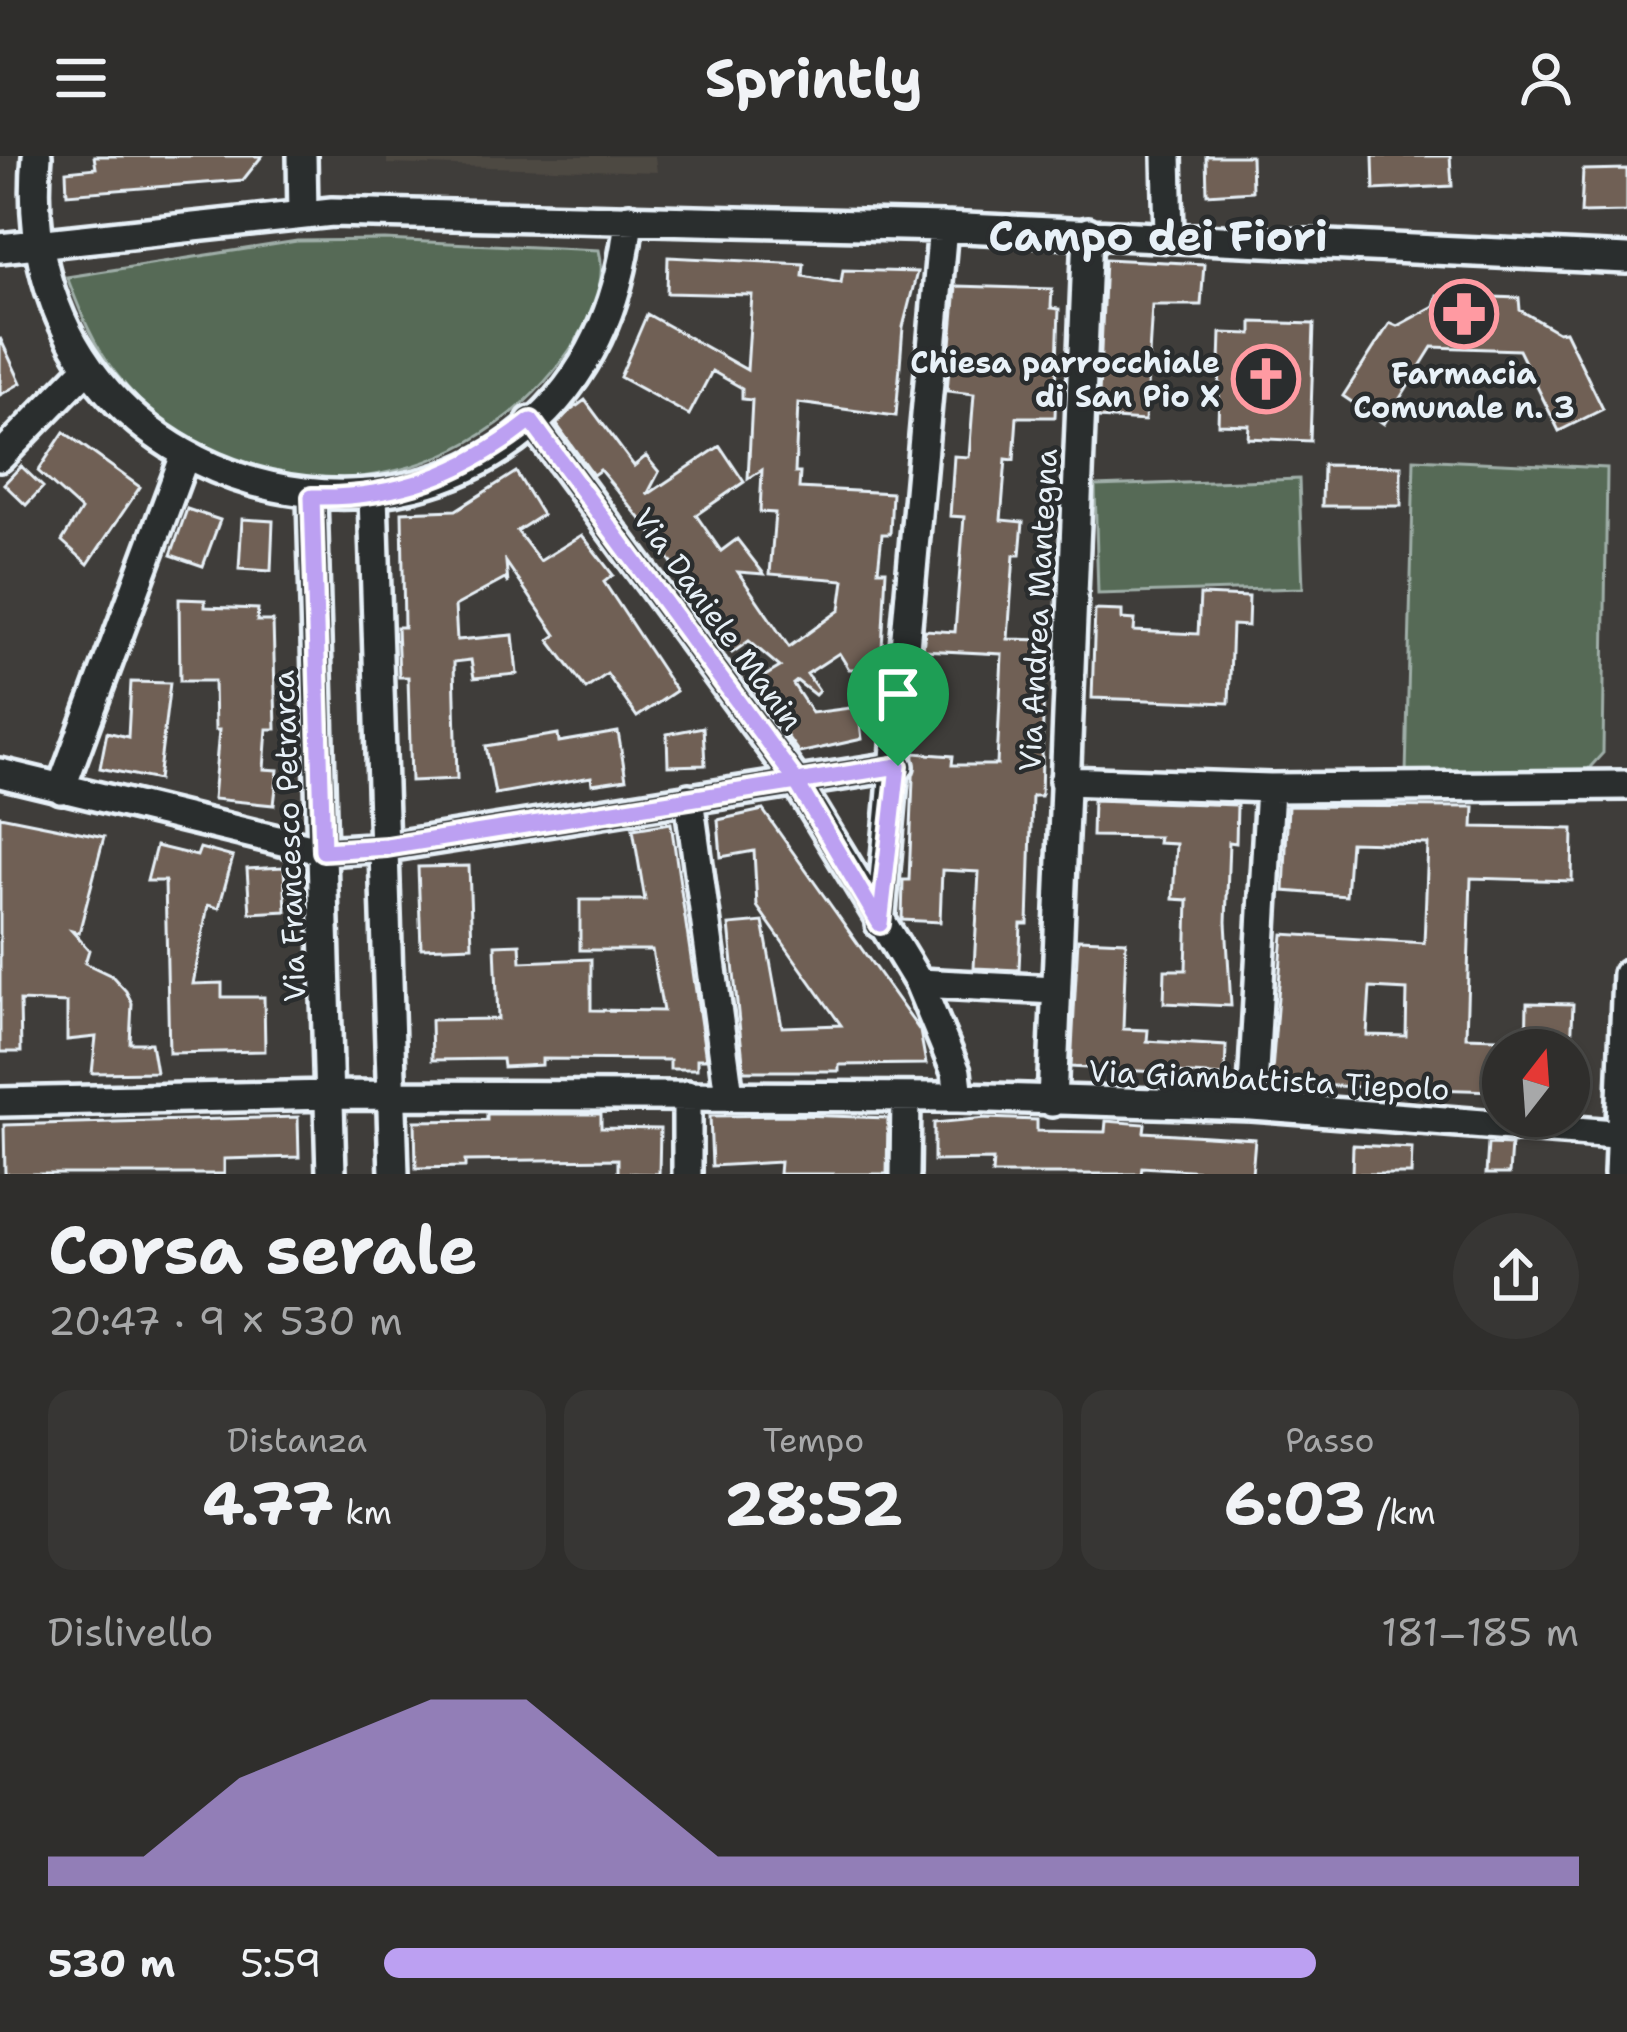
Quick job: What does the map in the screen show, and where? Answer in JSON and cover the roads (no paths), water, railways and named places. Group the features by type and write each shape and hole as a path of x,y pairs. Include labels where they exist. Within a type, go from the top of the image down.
{"street":[{"path":"37,156 37,245 58,319 86,369 128,417 184,458 252,486 312,497 373,495 455,471 531,421 594,341 620,274 629,218"},
{"path":"302,156 303,214"},
{"path":"1167,156 1169,235"},
{"path":"0,248 303,214 943,227 1627,259"},
{"path":"880,924 898,766 943,227"},
{"name":"Via Andrea Mantegna","path":"1052,1102 1088,232"},
{"path":"0,457 86,369"},
{"name":"Via Daniele Manin","path":"531,421 794,778 919,983 956,1072 959,1097"},
{"path":"61,789 184,458"},
{"path":"373,495 394,1174"},
{"name":"Via Francesco Petrarca","path":"312,497 331,1174"},
{"path":"0,772 323,851 387,847 794,778 898,766"},
{"path":"1064,781 1270,788 1627,785"},
{"path":"1252,1106 1270,788"},
{"path":"689,798 729,1095"},
{"path":"1619,1174 1627,974"},
{"path":"919,983 1055,990"},
{"name":"Via Giambattista Tiepolo","path":"0,1102 330,1095 959,1097 1252,1106 1623,1135"},
{"path":"687,1095 687,1174"},
{"path":"904,1174 906,1097"}],"place":[{"name":"Farmacia Comunale n. 3","path":"1464,314"},
{"name":"Chiesa parrocchiale di San Pio X","path":"1266,379"}],"district":[{"name":"Campo dei Fiori","path":"1158,236"}]}
